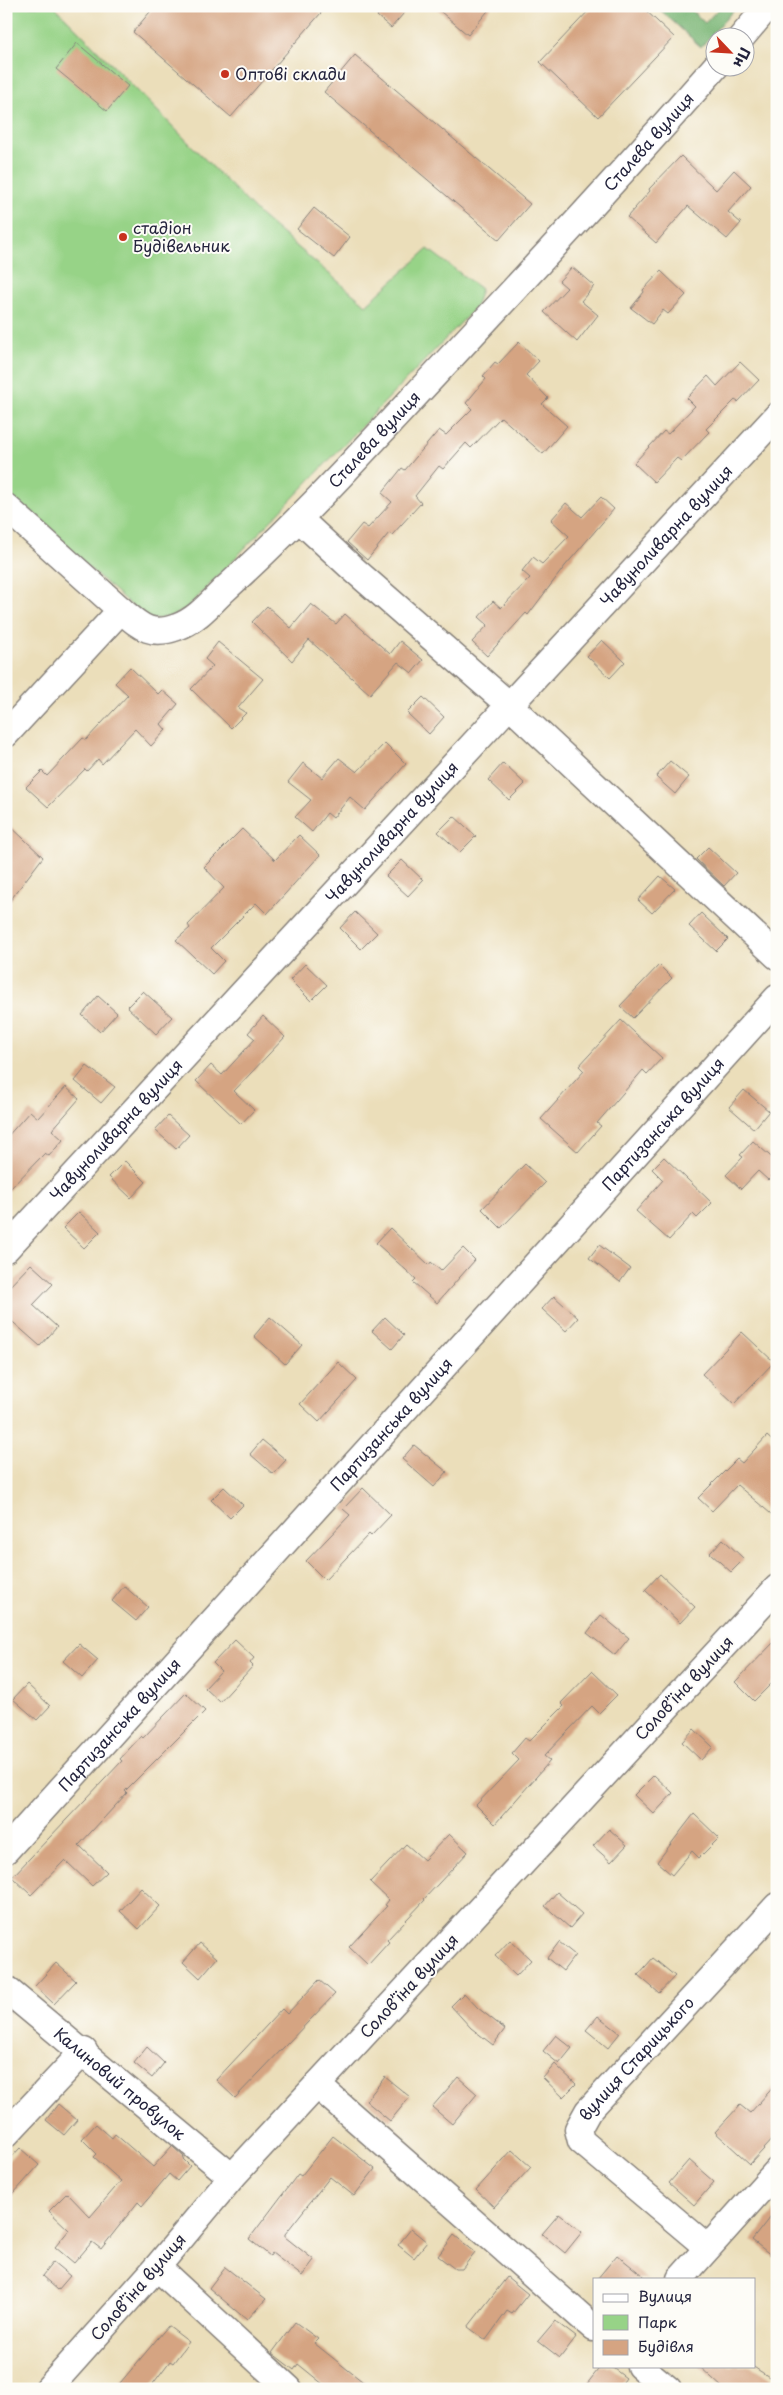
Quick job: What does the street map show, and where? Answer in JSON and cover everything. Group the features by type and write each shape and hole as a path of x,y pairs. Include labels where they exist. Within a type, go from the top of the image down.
{"street":[{"path":"749,28 768,6"},
{"name":"Сталева вулиця","path":"6,507 144,629 158,631 178,627 198,615 299,519 582,218 706,77"},
{"name":"Чавуноливарна вулиця","path":"6,1250 508,704 777,416"},
{"path":"299,519 508,704 777,956"},
{"path":"6,734 121,610"},
{"name":"Партизанська вулиця","path":"6,1850 777,998"},
{"name":"Соловʼїна вулиця","path":"48,2389 157,2267 232,2177 777,1588"},
{"name":"вулиця Старицького","path":"707,2247 581,2140 578,2129 588,2111 777,1906"},
{"name":"Калиновий провулок","path":"6,1989 84,2051 232,2177"},
{"path":"6,2134 84,2051"},
{"path":"317,2085 593,2327"},
{"path":"681,2278 777,2171"},
{"path":"157,2267 289,2389"},
{"path":"642,2368 668,2389"}],"green space":[{"path":"6,6 54,6 261,216 366,305 428,249 481,289 475,308 196,599 185,609 169,617 148,620 6,495"},
{"path":"656,6 687,6 705,23 721,6 737,6 718,28 706,28 706,41 701,47"}],"building":[{"name":"Оптові склади","path":"155,6 327,6 231,117 133,32"},
{"path":"385,6 410,6 391,28 377,16"},
{"path":"434,6 492,6 468,35"},
{"path":"593,6 641,6 674,37 598,117 540,62"},
{"path":"77,43 128,86 107,111 56,69"},
{"path":"355,55 530,204 499,240 324,92"},
{"path":"681,156 716,190 734,170 751,186 728,212 741,223 727,239 688,206 656,243 627,217 650,191 649,189"},
{"path":"314,208 350,237 334,258 297,229"},
{"path":"572,267 594,286 581,301 598,315 577,342 544,312 567,288 559,281"},
{"path":"661,271 686,295 668,314 663,310 652,324 631,308 644,292 643,290"},
{"path":"519,342 539,361 526,375 548,398 542,404 567,426 543,454 501,417 471,448 466,443 443,469 439,466 415,496 421,503 392,535 389,533 367,560 347,542 362,524 368,528 392,502 382,493 402,468 405,470 439,430 446,435 472,409 466,403 486,379 483,376 495,362 498,364"},
{"path":"740,362 759,380 738,402 735,400 706,429 709,432 681,461 677,458 654,482 634,463 664,431 668,434 695,406 687,398 708,376 717,386"},
{"path":"601,497 614,509 565,566 528,615 526,613 487,656 472,642 488,625 479,617 493,601 501,608 530,578 522,571 533,557 542,564 569,536 551,520 566,503 582,517"},
{"path":"311,604 336,624 345,614 390,654 400,641 423,660 412,673 398,662 370,694 309,640 292,661 252,622 267,606 291,628"},
{"path":"602,640 625,662 610,678 587,656"},
{"path":"218,642 263,679 238,708 246,713 231,728 191,689 213,666 205,659"},
{"path":"130,667 158,694 162,690 178,704 161,724 166,730 151,746 135,729 102,764 98,759 87,771 85,769 48,807 26,787 42,771 47,776 83,738 86,740 128,695 115,683"},
{"path":"423,697 444,717 429,734 407,713"},
{"path":"385,743 406,764 365,810 350,797 333,818 327,813 312,832 295,817 311,800 288,782 303,763 322,778 339,758 357,772"},
{"path":"670,761 689,777 675,794 656,777"},
{"path":"503,763 525,784 509,800 488,780"},
{"path":"454,816 476,836 460,852 438,832"},
{"path":"6,822 43,857 6,906"},
{"path":"242,829 275,860 299,835 320,855 267,914 256,903 211,948 224,961 212,974 176,940 190,928 188,925 224,888 204,867"},
{"path":"708,847 736,873 724,886 696,859"},
{"path":"402,860 423,880 408,896 386,876"},
{"path":"660,876 675,889 652,913 638,900"},
{"path":"355,912 377,933 361,949 340,928"},
{"path":"701,913 728,939 716,951 689,926"},
{"path":"305,964 327,985 311,1001 290,980"},
{"path":"659,965 672,978 633,1018 620,1006"},
{"path":"143,991 172,1017 156,1034 127,1007"},
{"path":"98,996 117,1013 100,1032 82,1015"},
{"path":"263,1016 285,1037 234,1091 254,1110 241,1124 196,1081 211,1065 222,1075 255,1039 248,1033"},
{"path":"621,1020 662,1058 647,1074 643,1070 597,1123 601,1126 578,1152 541,1119 584,1071 579,1066"},
{"path":"87,1066 115,1087 101,1103 75,1081"},
{"path":"66,1087 79,1099 52,1130 63,1140 49,1156 45,1153 6,1193 6,1138 30,1111 38,1118"},
{"path":"744,1090 769,1111 754,1129 729,1107"},
{"path":"168,1116 189,1135 176,1149 155,1130"},
{"path":"753,1141 777,1162 777,1171 768,1180 758,1171 741,1189 726,1175 743,1157 740,1155"},
{"path":"664,1157 712,1203 697,1218 693,1214 669,1240 636,1211 663,1180 652,1169"},
{"path":"125,1161 146,1182 131,1198 109,1177"},
{"path":"525,1164 545,1183 501,1228 482,1209"},
{"path":"79,1212 100,1232 84,1248 63,1228"},
{"path":"390,1228 429,1265 431,1262 441,1271 463,1248 475,1260 437,1303 413,1282 416,1279 376,1243"},
{"path":"599,1245 630,1268 620,1282 589,1258"},
{"path":"31,1264 53,1284 33,1305 57,1327 40,1346 6,1316 6,1290"},
{"path":"554,1296 578,1318 566,1331 542,1309"},
{"path":"270,1317 302,1345 285,1364 254,1336"},
{"path":"385,1317 404,1335 392,1349 372,1331"},
{"path":"742,1332 774,1362 734,1404 702,1374"},
{"path":"338,1362 357,1380 319,1422 300,1404"},
{"path":"767,1436 777,1445 777,1519 737,1485 712,1511 698,1498 737,1459 742,1463"},
{"path":"262,1440 286,1460 273,1474 250,1454"},
{"path":"414,1445 447,1472 434,1487 402,1459"},
{"path":"224,1487 243,1505 230,1518 211,1500"},
{"path":"363,1488 391,1515 371,1536 369,1534 325,1580 306,1561 350,1515 343,1509"},
{"path":"723,1539 744,1559 731,1572 710,1553"},
{"path":"660,1574 695,1607 680,1623 645,1590"},
{"path":"124,1586 148,1607 136,1621 112,1601"},
{"path":"601,1615 629,1638 615,1655 587,1633"},
{"path":"777,1639 777,1678 754,1701 735,1682"},
{"path":"235,1640 254,1658 250,1663 253,1666 220,1702 205,1688 221,1671 213,1663"},
{"path":"79,1644 98,1660 82,1678 63,1661"},
{"path":"592,1671 617,1695 599,1713 592,1706 544,1756 550,1761 495,1824 476,1805 519,1760 512,1753 525,1738 529,1741 564,1706 561,1703"},
{"path":"27,1684 50,1706 37,1720 13,1699"},
{"path":"186,1693 205,1711 125,1791 127,1793 79,1845 107,1872 92,1886 65,1860 31,1895 12,1877 122,1761 120,1759 141,1736 143,1738"},
{"path":"694,1729 713,1747 701,1760 682,1742"},
{"path":"654,1775 673,1793 654,1814 634,1795"},
{"path":"694,1814 719,1838 699,1858 692,1851 672,1875 657,1862"},
{"path":"609,1829 627,1845 611,1862 593,1846"},
{"path":"449,1834 468,1852 387,1940 389,1942 368,1965 349,1947 387,1906 385,1905 389,1900 370,1882 406,1844 424,1860"},
{"path":"141,1888 160,1906 139,1929 120,1911"},
{"path":"557,1892 582,1914 570,1928 545,1906"},
{"path":"510,1940 531,1960 516,1976 495,1956"},
{"path":"559,1942 575,1955 563,1971 547,1958"},
{"path":"200,1943 217,1958 200,1978 183,1962"},
{"path":"653,1958 675,1976 659,1993 638,1975"},
{"path":"56,1963 76,1981 54,2004 35,1986"},
{"path":"319,1980 335,1994 235,2098 216,2080 282,2009 287,2014"},
{"path":"464,1993 478,2008 505,2029 493,2045 471,2028 451,2006"},
{"path":"598,2016 620,2033 608,2048 586,2030"},
{"path":"556,2035 572,2048 559,2064 543,2051"},
{"path":"147,2047 164,2063 152,2078 134,2063"},
{"path":"555,2064 576,2084 563,2097 543,2078"},
{"path":"385,2077 410,2097 390,2121 366,2101"},
{"path":"458,2077 477,2094 452,2124 432,2107"},
{"path":"777,2083 777,2135 750,2164 715,2132 740,2105 750,2113"},
{"path":"58,2104 77,2120 64,2135 46,2120"},
{"path":"96,2124 112,2138 115,2134 153,2167 172,2146 184,2157 183,2159 190,2166 177,2181 169,2174 142,2206 138,2202 101,2249 92,2242 74,2263 55,2247 69,2230 49,2211 67,2193 90,2217 121,2181 94,2157 97,2154 82,2139"},
{"path":"333,2136 375,2169 354,2196 330,2177 285,2234 285,2237 314,2260 302,2276 272,2253 270,2256 249,2239 298,2174 301,2176"},
{"path":"20,2148 39,2165 6,2202 6,2163"},
{"path":"512,2150 531,2167 494,2207 476,2190"},
{"path":"689,2160 714,2182 694,2205 669,2183"},
{"path":"777,2208 777,2260 752,2240"},
{"path":"559,2214 582,2232 565,2253 542,2234"},
{"path":"411,2229 427,2242 414,2258 398,2245"},
{"path":"454,2235 475,2252 462,2269 455,2269 438,2256"},
{"path":"617,2255 646,2278 598,2278"},
{"path":"53,2262 70,2276 58,2290 42,2276"},
{"path":"225,2267 266,2299 247,2320 209,2288"},
{"path":"507,2277 528,2294 512,2314 507,2311 486,2340 468,2327"},
{"path":"555,2321 576,2337 560,2358 538,2341"},
{"path":"295,2322 318,2339 314,2343 372,2389 329,2389 298,2364 294,2370 272,2353"},
{"path":"168,2326 189,2342 173,2363 170,2361 149,2389 115,2389"},
{"path":"599,2368 613,2368 626,2378 618,2389 583,2389"},
{"path":"701,2368 755,2368 777,2382 777,2389 724,2389"}],"place":[{"name":"Оптові склади","path":"225,74"},
{"name":"стадіон Будівельник","path":"123,237"}]}
